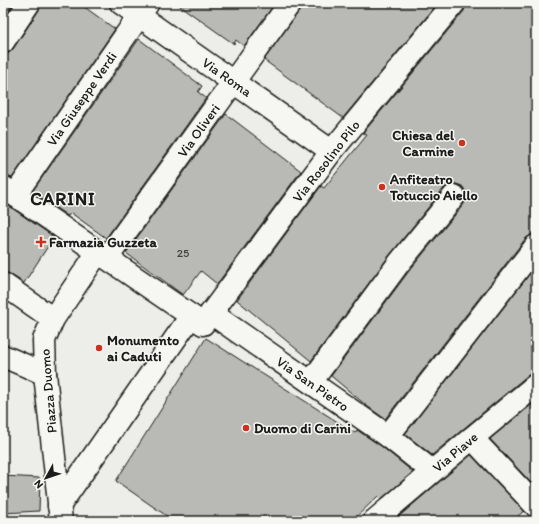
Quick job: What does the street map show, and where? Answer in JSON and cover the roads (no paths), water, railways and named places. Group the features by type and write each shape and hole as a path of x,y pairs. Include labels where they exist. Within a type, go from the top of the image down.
{"street":[{"path":"3,42 30,3"},
{"name":"Via Roma","path":"121,3 144,9 233,82 331,152"},
{"name":"Via Oliveri","path":"102,255 117,243 290,3"},
{"name":"Via Rosolino Pilo","path":"60,513 202,318 331,152 454,3"},
{"name":"Via Giuseppe Verdi","path":"9,191 144,9"},
{"name":"Via San Pietro","path":"9,191 75,238 202,318 311,382 388,436 432,471"},
{"path":"311,382 399,263 454,196"},
{"path":"388,436 536,246"},
{"name":"Piazza Duomo","path":"60,513 44,340 54,319 102,255"},
{"path":"3,284 54,319"},
{"path":"3,356 46,374"},
{"name":"Via Piave","path":"384,518 432,471 536,385"},
{"path":"472,438 536,506"}],"place":[{"name":"Chiesa del Carmine","path":"462,143"},
{"name":"Anfiteatro Totuccio Aiello","path":"382,187"},
{"name":"Farmazia Guzzeta","path":"41,242"},
{"name":"Monumento ai Caduti","path":"99,348"},
{"name":"Duomo di Carini","path":"246,428"}],"district":[{"name":"CARINI","path":"63,199"}]}
